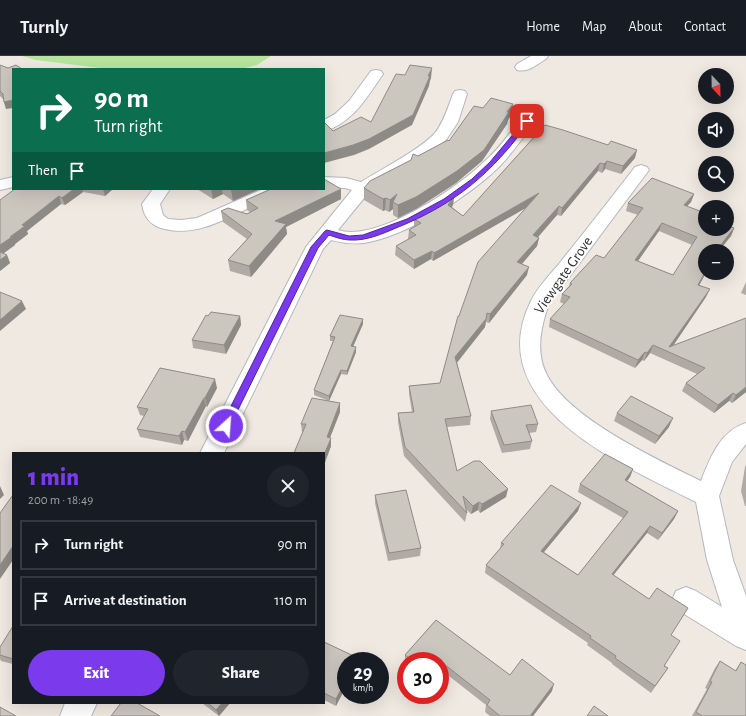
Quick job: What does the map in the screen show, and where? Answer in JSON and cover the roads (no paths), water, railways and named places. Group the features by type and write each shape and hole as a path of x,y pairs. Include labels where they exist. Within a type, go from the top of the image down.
{"street":[{"path":"522,67 541,56"},
{"path":"325,125 344,114 357,101 376,74"},
{"path":"213,452 321,240 363,188 422,151 440,137 450,122 460,94"},
{"path":"321,240 363,237 380,232 410,220 447,200 474,180 493,163 527,121"},
{"name":"Viewgate Grove","path":"641,170 540,302 532,319 530,355 537,378 557,406 598,436 635,458 707,496"},
{"path":"0,185 12,182"},
{"path":"325,182 346,183 363,188"},
{"path":"161,190 151,204 152,213 156,219 164,224 178,226 197,224 217,217 256,197 276,190"},
{"path":"746,432 740,435 722,458 707,496 720,560 746,637"},
{"path":"686,600 746,637"},
{"path":"75,716 81,704"}]}
